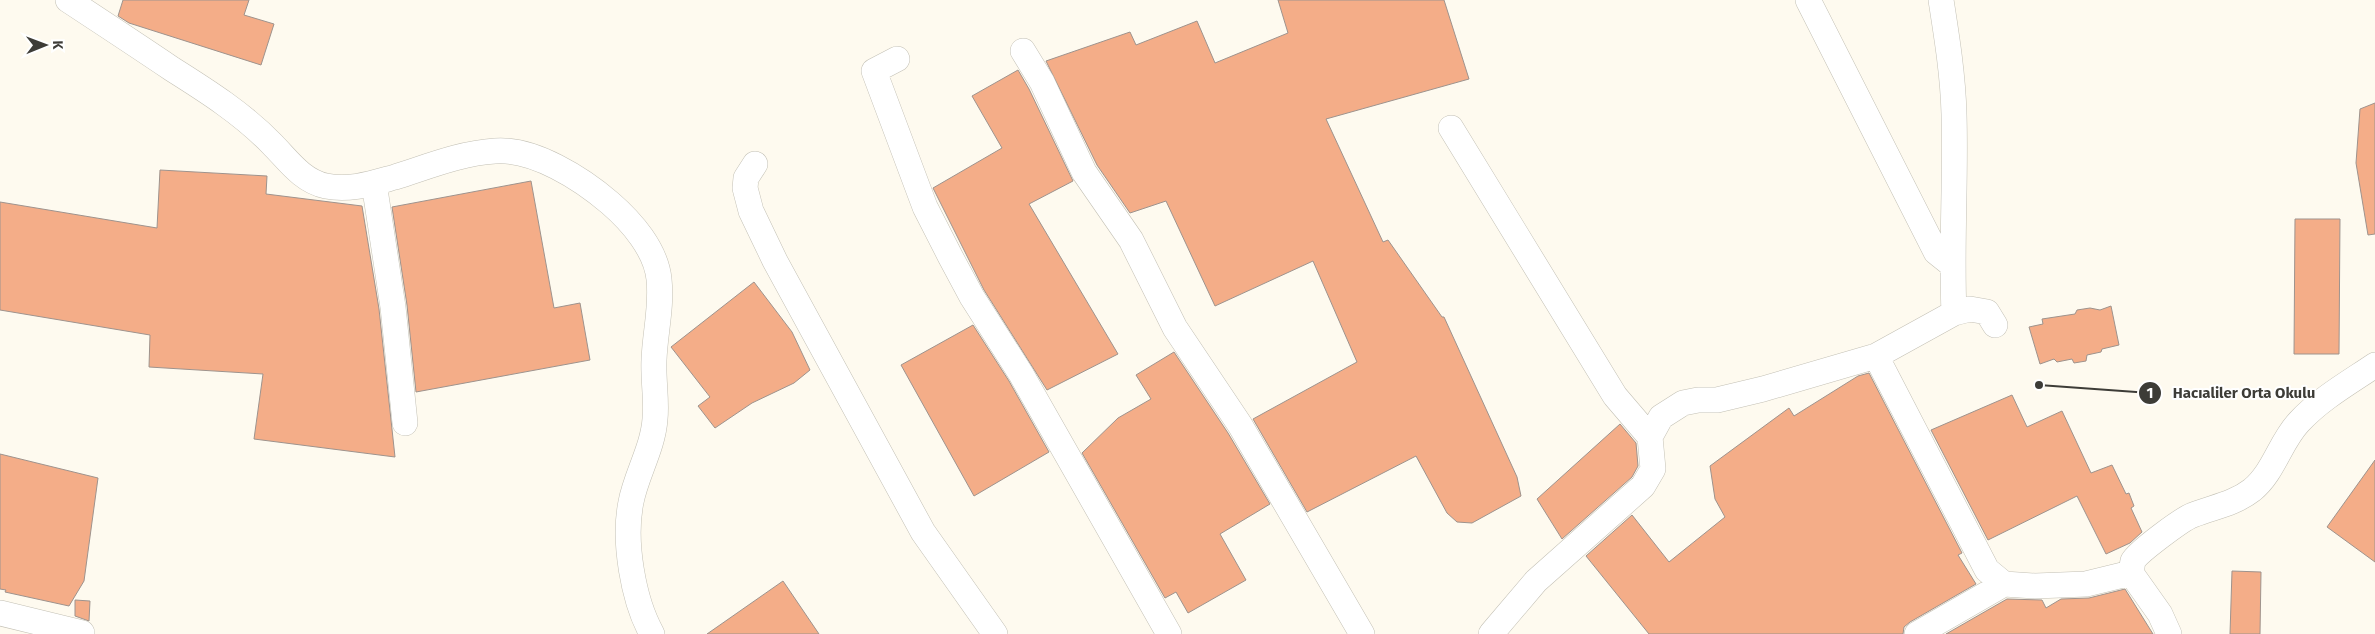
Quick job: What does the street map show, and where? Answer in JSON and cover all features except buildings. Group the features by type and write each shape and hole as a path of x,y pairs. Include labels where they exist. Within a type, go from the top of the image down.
{"street":[{"path":"68,0 202,88 246,121 296,171 325,186 362,187 466,155 497,150 533,156 588,184 624,215 648,248 659,275 662,309 656,328 654,360 655,421 631,502 629,538 634,588 643,619 652,634"},
{"path":"1808,0 1936,252 1951,264"},
{"path":"1941,0 1950,56 1954,112 1955,183 1951,264 1954,314"},
{"path":"1023,51 1042,82 1084,172 1131,240 1175,328 1240,425 1362,634"},
{"path":"897,58 874,72 925,207 972,297 1021,374 1169,634"},
{"path":"1451,128 1615,396 1650,436"},
{"path":"755,164 746,178 745,188 751,211 775,261 923,532 995,634"},
{"path":"374,183 392,307 405,422"},
{"path":"1491,634 1536,581 1644,486 1653,469 1650,436 1661,417 1683,403 1698,400 1717,400 1763,389 1876,356 1954,314 1970,309 1987,312 1995,325"},
{"path":"1876,356 1987,570 2004,584"},
{"path":"2169,634 2160,614 2131,573 2134,560 2168,531 2191,515 2221,507 2252,490 2270,469 2283,444 2299,422 2323,401 2375,365"},
{"path":"1917,634 2004,584 2035,586 2086,584 2131,573"},
{"path":"0,613 82,633"}],"place":[{"name":"Hacıaliler Orta Okulu","path":"2039,385"}]}
